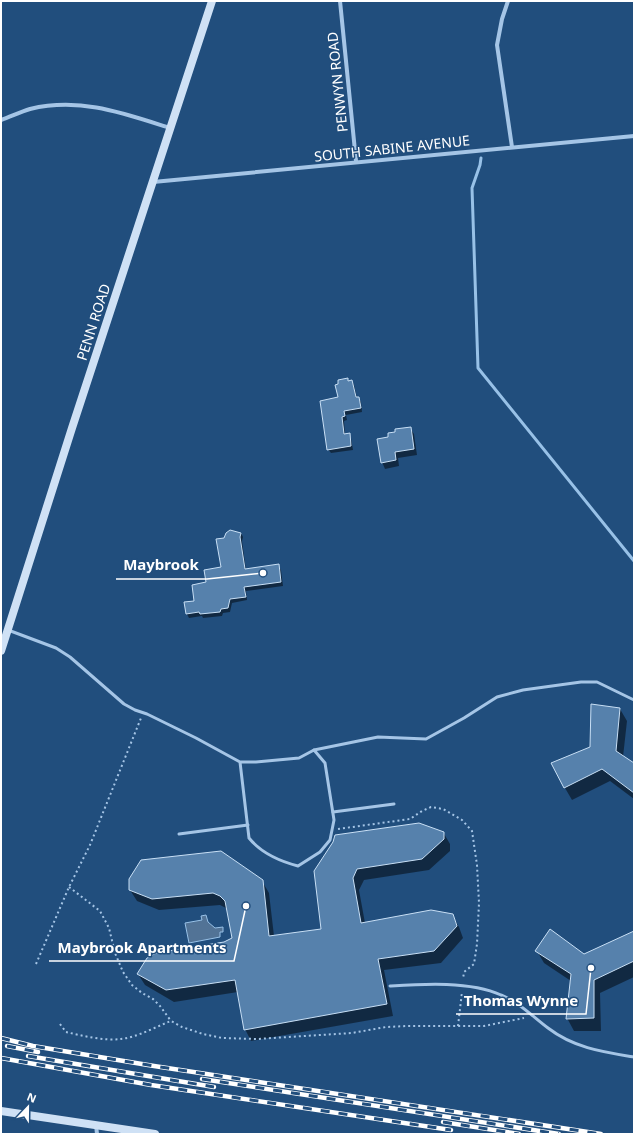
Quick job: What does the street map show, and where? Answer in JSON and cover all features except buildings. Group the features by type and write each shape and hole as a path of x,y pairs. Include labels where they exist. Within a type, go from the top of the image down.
{"street":[{"name":"PENN ROAD","path":"1,652 72,428 212,1"},
{"name":"PENWYN ROAD","path":"340,1 356,161"},
{"path":"508,1 502,19 497,45 512,147"},
{"path":"1,120 29,109 62,105 86,105 123,113 170,128"},
{"name":"SOUTH SABINE AVENUE","path":"153,182 356,161 634,136"},
{"path":"1,1110 97,1130 155,1134"}],"lane":[{"path":"8,630 56,648 70,657 124,704 196,738 240,762 299,758 314,750 378,737 426,739 464,718 497,697 523,690 581,682 597,682 634,700"},
{"path":"240,762 249,838 262,850 273,857 298,866 320,852 330,840 334,820 325,763 314,750"},
{"path":"333,812 394,804"},
{"path":"179,834 248,825"},
{"path":"390,986 425,984 462,986 487,990 500,994 523,1006 550,1029 574,1043 596,1051 634,1057"}],"path":[{"path":"36,964 69,887 90,845 143,713"},
{"path":"332,829 410,819 431,807 442,809 462,820 472,831 477,866 479,903 477,944 474,964 464,972 458,1026"},
{"path":"69,887 100,911 109,928 115,953 123,972 132,985 153,999 171,1021 182,1027 203,1034 222,1038 257,1039 352,1033 386,1027 484,1026 533,1016"},
{"path":"60,1024 66,1032 106,1039 122,1039 141,1034 171,1021"}],"water":[{"path":"206,915 208,922 215,928 223,927 223,932 220,932 220,937 189,943 185,923 202,920 201,916"}],"waterway":[{"path":"481,158 472,188 478,368 634,561"}],"railway":[{"path":"1,1038 33,1046 154,1066 601,1134"},
{"path":"7,1046 38,1052"},
{"path":"28,1056 214,1087"},
{"path":"1,1058 151,1085 451,1130"},
{"path":"202,1079 559,1134"},
{"path":"443,1122 519,1134"}],"place":[{"name":"Maybrook","path":"263,573"},
{"name":"Maybrook Apartments","path":"246,906"},
{"name":"Thomas Wynne","path":"591,968"}]}
